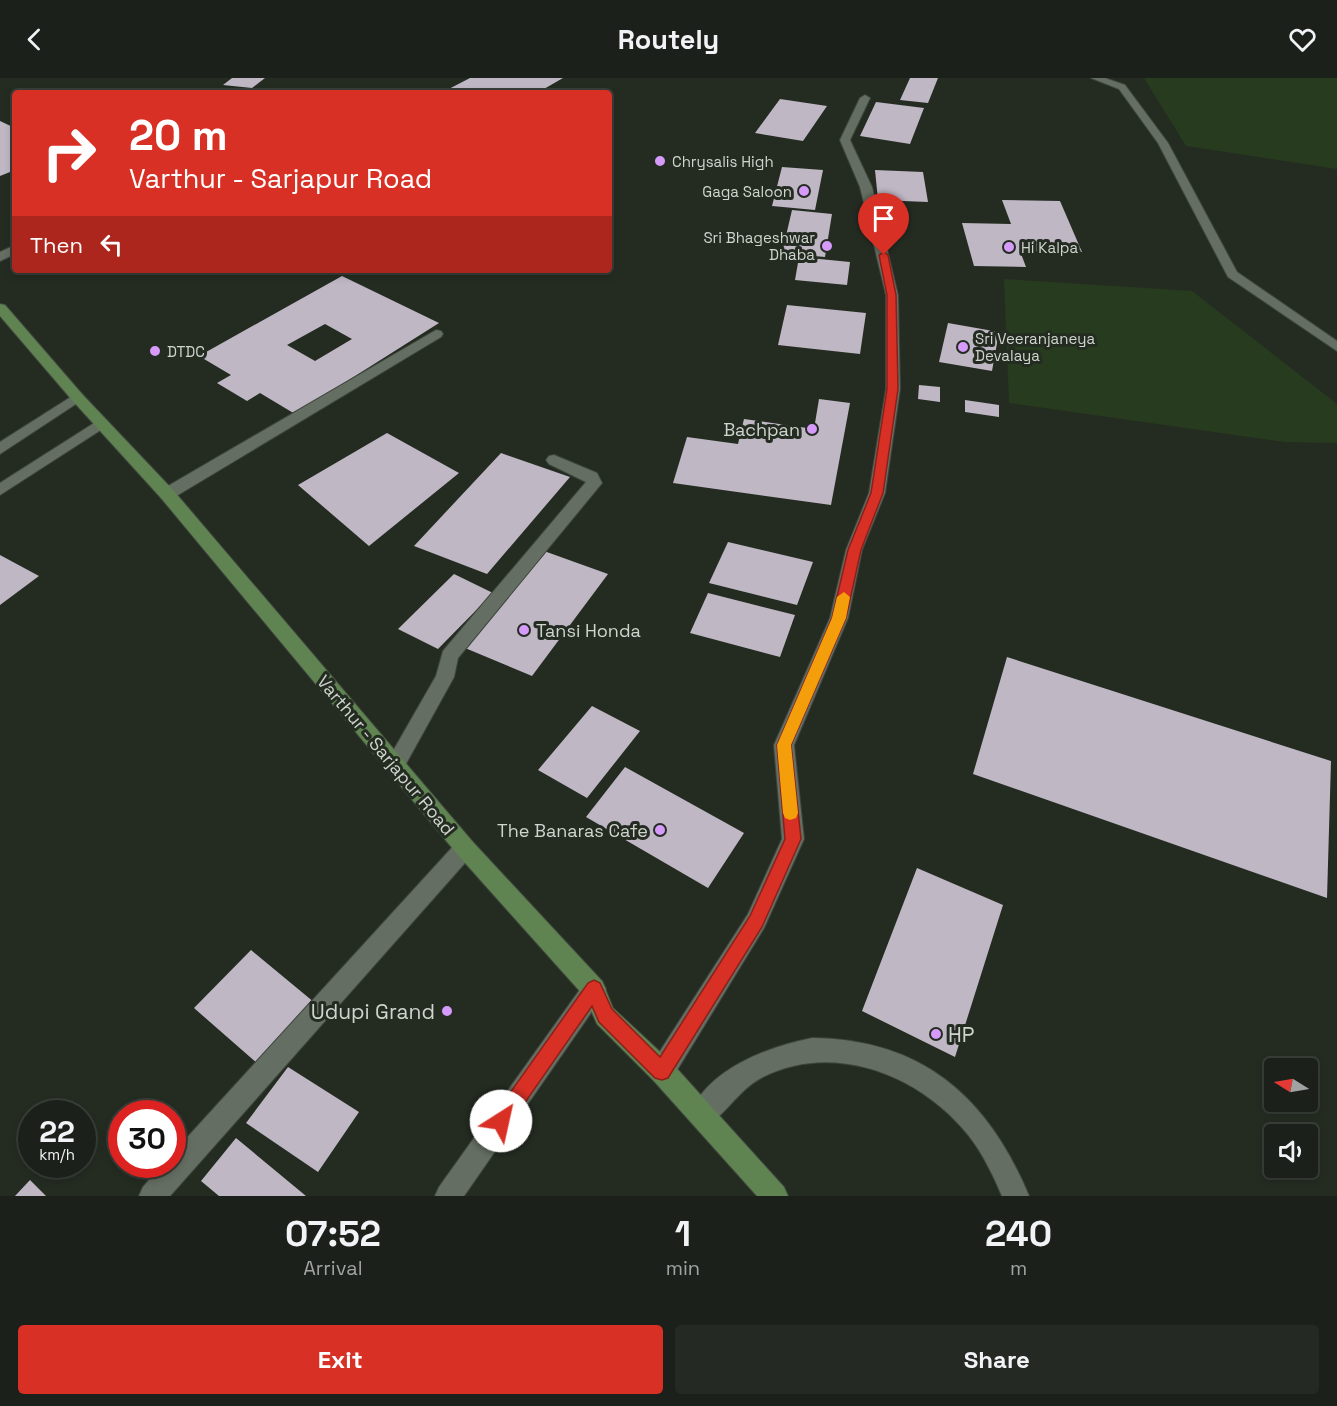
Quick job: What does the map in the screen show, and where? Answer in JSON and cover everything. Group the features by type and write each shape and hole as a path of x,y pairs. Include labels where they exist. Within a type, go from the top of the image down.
{"main road":[{"name":"Varthur - Sarjapur Road","path":"0,308 77,397 167,494 465,848 594,989 605,1016 662,1071 775,1196"}],"street":[{"path":"1096,78 1122,87 1163,143 1233,274 1337,347"},
{"path":"662,1071 756,921 793,839 784,745 839,618 854,550 877,493 892,389 892,295 866,187 845,140 865,98"},
{"path":"167,494 436,334"},
{"path":"0,449 77,397"},
{"path":"0,490 102,423"},
{"path":"395,765 445,677 449,656 594,483 591,477 554,460"},
{"path":"152,1196 465,848"},
{"path":"448,1196 594,989"},
{"path":"702,1115 725,1089 743,1075 782,1056 814,1049 847,1050 880,1058 913,1072 946,1095 976,1125 1000,1162 1016,1196"}],"green space":[{"path":"1144,78 1337,78 1337,169 1186,146"},
{"path":"1004,279 1192,291 1337,404 1337,443 1285,442 1009,403"}],"building":[{"path":"232,78 265,78 252,88 223,85"},
{"path":"470,78 563,78 542,90 447,90"},
{"path":"910,78 938,78 928,103 900,100"},
{"path":"780,99 827,106 803,141 755,133"},
{"path":"876,102 924,108 910,144 860,136"},
{"path":"0,121 12,127 12,171 0,176"},
{"path":"782,167 823,170 815,210 772,206"},
{"path":"875,170 923,172 928,202 878,200"},
{"path":"1002,200 1060,201 1082,252 1020,251 1026,267 974,266 962,223 1011,224"},
{"path":"792,210 832,214 825,257 782,253"},
{"path":"799,257 850,262 847,285 795,280"},
{"path":"342,276 439,323 295,414 260,393 247,401 217,383 231,375 199,356","holes":["325,324 352,339 315,361 287,345"]},
{"path":"787,305 866,313 860,354 778,345"},
{"path":"948,323 999,332 992,371 939,362"},
{"path":"919,385 940,387 940,402 918,399"},
{"path":"819,399 850,403 831,505 673,483 687,437 738,444 744,419 814,429"},
{"path":"965,400 999,405 999,417 965,412"},
{"path":"387,433 459,473 369,546 298,485"},
{"path":"501,453 570,477 487,574 414,546"},
{"path":"728,542 813,562 797,605 709,583"},
{"path":"544,551 608,574 532,676 465,648"},
{"path":"0,555 39,576 0,605"},
{"path":"454,574 493,593 438,649 398,629"},
{"path":"708,593 795,615 780,657 690,633"},
{"path":"1007,657 1331,761 1327,898 973,774"},
{"path":"592,706 640,731 587,798 538,770"},
{"path":"625,767 744,833 708,888 586,817"},
{"path":"917,868 1003,905 955,1057 862,1011"},
{"path":"251,950 315,1003 259,1065 194,1008"},
{"path":"288,1067 359,1112 318,1172 246,1123"},
{"path":"236,1138 306,1196 219,1196 201,1181"},
{"path":"30,1180 46,1196 15,1196"}],"slow traffic":[{"path":"790,813 784,745 839,618 844,597"}],"place":[{"name":"Chrysalis High","path":"660,161"},
{"name":"Gaga Saloon","path":"804,191"},
{"name":"Sri Bhageshwar Dhaba","path":"827,246"},
{"name":"Hi Kalpa","path":"1009,247"},
{"name":"Sri Veeranjaneya Devalaya","path":"963,347"},
{"name":"DTDC","path":"155,351"},
{"name":"Bachpan","path":"812,429"},
{"name":"Tansi Honda","path":"524,630"},
{"name":"The Banaras Cafe","path":"660,830"},
{"name":"Udupi Grand","path":"447,1011"},
{"name":"HP","path":"936,1034"}],"route":[{"path":"501,1121 594,989 605,1016 662,1071 756,921 793,839 784,745 839,618 854,550 877,493 892,389 892,295 884,255"}]}
